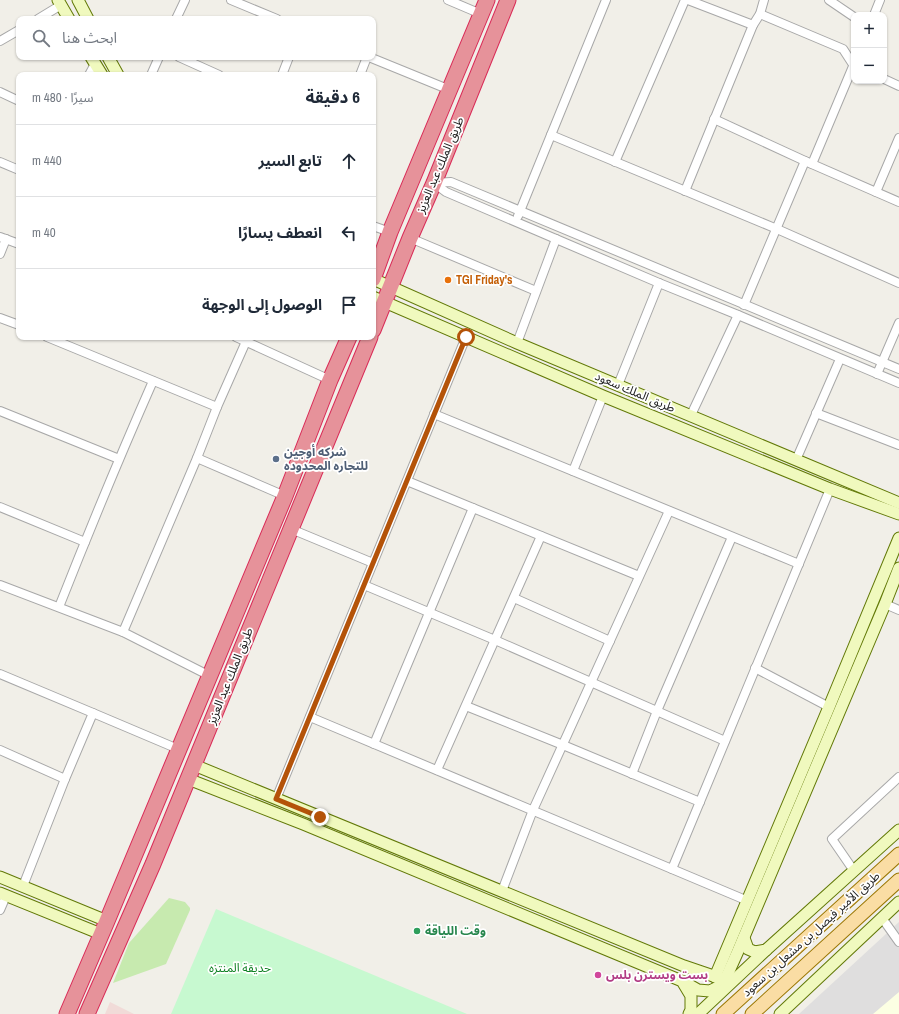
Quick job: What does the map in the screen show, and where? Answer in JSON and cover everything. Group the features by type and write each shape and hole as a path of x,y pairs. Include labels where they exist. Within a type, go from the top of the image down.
{"highway":[{"name":"طريق الملك عبد العزيز","path":"378,255 390,232 487,0"},
{"name":"طريق الملك عبد العزيز","path":"376,315 379,300 391,287 508,0"},
{"name":"طريق الملك عبد العزيز","path":"67,1014 285,496 347,340"},
{"name":"طريق الملك عبد العزيز","path":"87,1014 153,864 369,340"}],"main road":[{"name":"طريق الأمير فيصل بن مشعل بن سعود","path":"723,1014 899,854"},
{"name":"طريق الأمير فيصل بن مشعل بن سعود","path":"752,1014 866,912 899,880"},
{"path":"866,912 899,885"},
{"path":"720,1014 736,1002"}],"street":[{"path":"177,16 185,0"},
{"path":"231,0 270,16"},
{"path":"448,0 481,14"},
{"path":"516,222 519,211 606,0"},
{"path":"615,162 685,0"},
{"path":"688,0 753,26"},
{"path":"685,191 753,26 760,14 764,0"},
{"path":"829,0 851,16"},
{"path":"875,12 880,0"},
{"path":"79,1 86,16"},
{"path":"42,16 60,3 67,16"},
{"path":"760,14 843,49 851,61"},
{"path":"0,41 16,32"},
{"path":"90,72 93,60"},
{"path":"93,60 100,72"},
{"path":"110,60 116,72"},
{"path":"152,72 158,60"},
{"path":"185,60 212,72"},
{"path":"283,72 288,60"},
{"path":"361,72 367,60"},
{"path":"375,60 450,90"},
{"path":"744,305 777,229 851,71"},
{"path":"887,80 899,86"},
{"path":"0,92 16,100"},
{"path":"714,119 808,163 899,202"},
{"path":"550,135 777,229 899,283"},
{"path":"876,192 899,138"},
{"path":"0,162 16,169"},
{"path":"434,183 451,182 899,369"},
{"path":"434,183 446,192 899,383"},
{"path":"376,227 390,232"},
{"path":"0,254 3,238 16,243"},
{"path":"410,238 536,291"},
{"path":"517,344 556,239"},
{"name":"طريق الملك سعود","path":"376,280 517,344 899,503"},
{"path":"618,385 659,283"},
{"name":"طريق الملك سعود","path":"379,300 603,396 830,489 899,514"},
{"path":"691,416 738,315"},
{"path":"0,318 16,324"},
{"path":"877,374 899,323"},
{"path":"276,799 466,337"},
{"path":"54,340 218,407"},
{"path":"123,632 247,340"},
{"path":"249,340 330,380"},
{"path":"796,460 840,359"},
{"path":"59,607 119,459 154,381"},
{"path":"573,471 603,396"},
{"path":"0,411 119,459"},
{"path":"816,413 899,445"},
{"path":"434,414 799,564"},
{"path":"197,458 285,496"},
{"path":"407,481 639,576"},
{"path":"672,869 830,489"},
{"path":"0,507 85,542"},
{"path":"374,744 473,508"},
{"path":"502,891 533,810 669,511"},
{"path":"291,530 373,563"},
{"path":"437,770 542,536"},
{"path":"632,774 657,711 732,537"},
{"path":"724,980 748,901 899,538"},
{"path":"698,1014 724,980 744,938 899,568"},
{"path":"0,585 123,632 210,676"},
{"path":"364,585 591,681 725,741"},
{"path":"514,598 610,641"},
{"path":"885,604 899,610"},
{"path":"756,668 829,707"},
{"path":"0,674 178,749"},
{"path":"466,706 700,802"},
{"path":"23,886 65,779 93,713"},
{"path":"310,717 748,901"},
{"path":"0,750 65,779"},
{"path":"191,772 276,799 684,966 724,980"},
{"path":"191,772 303,824 682,981 698,990 710,991 718,987 724,980 766,950 899,830"},
{"path":"854,871 832,839 899,777"},
{"path":"0,877 23,886 104,928"},
{"path":"0,910 3,894 104,928"},
{"path":"780,1014 899,902"},
{"path":"882,918 899,942"},
{"path":"744,938 748,949 755,952 766,950"},
{"path":"682,981 691,996 691,1010 689,1014"}],"shaded area":[{"path":"899,922 899,1014 799,1014"},
{"path":"899,992 899,1014 873,1014"},
{"path":"110,1002 134,1014 105,1014"}],"green space":[{"path":"169,898 185,902 190,910 166,964 113,983 129,943"},
{"name":"حديقة المنتزه","path":"216,909 467,1014 171,1014"}],"place":[{"name":"TGI Friday's","path":"448,280"},
{"name":"شركه أوجين للتجاره المحدوده","path":"276,459"},
{"name":"وقت اللياقة","path":"417,931"},
{"name":"بست ويسترن بلس","path":"598,975"}],"route":[{"path":"320,817 276,799 466,337"}]}
